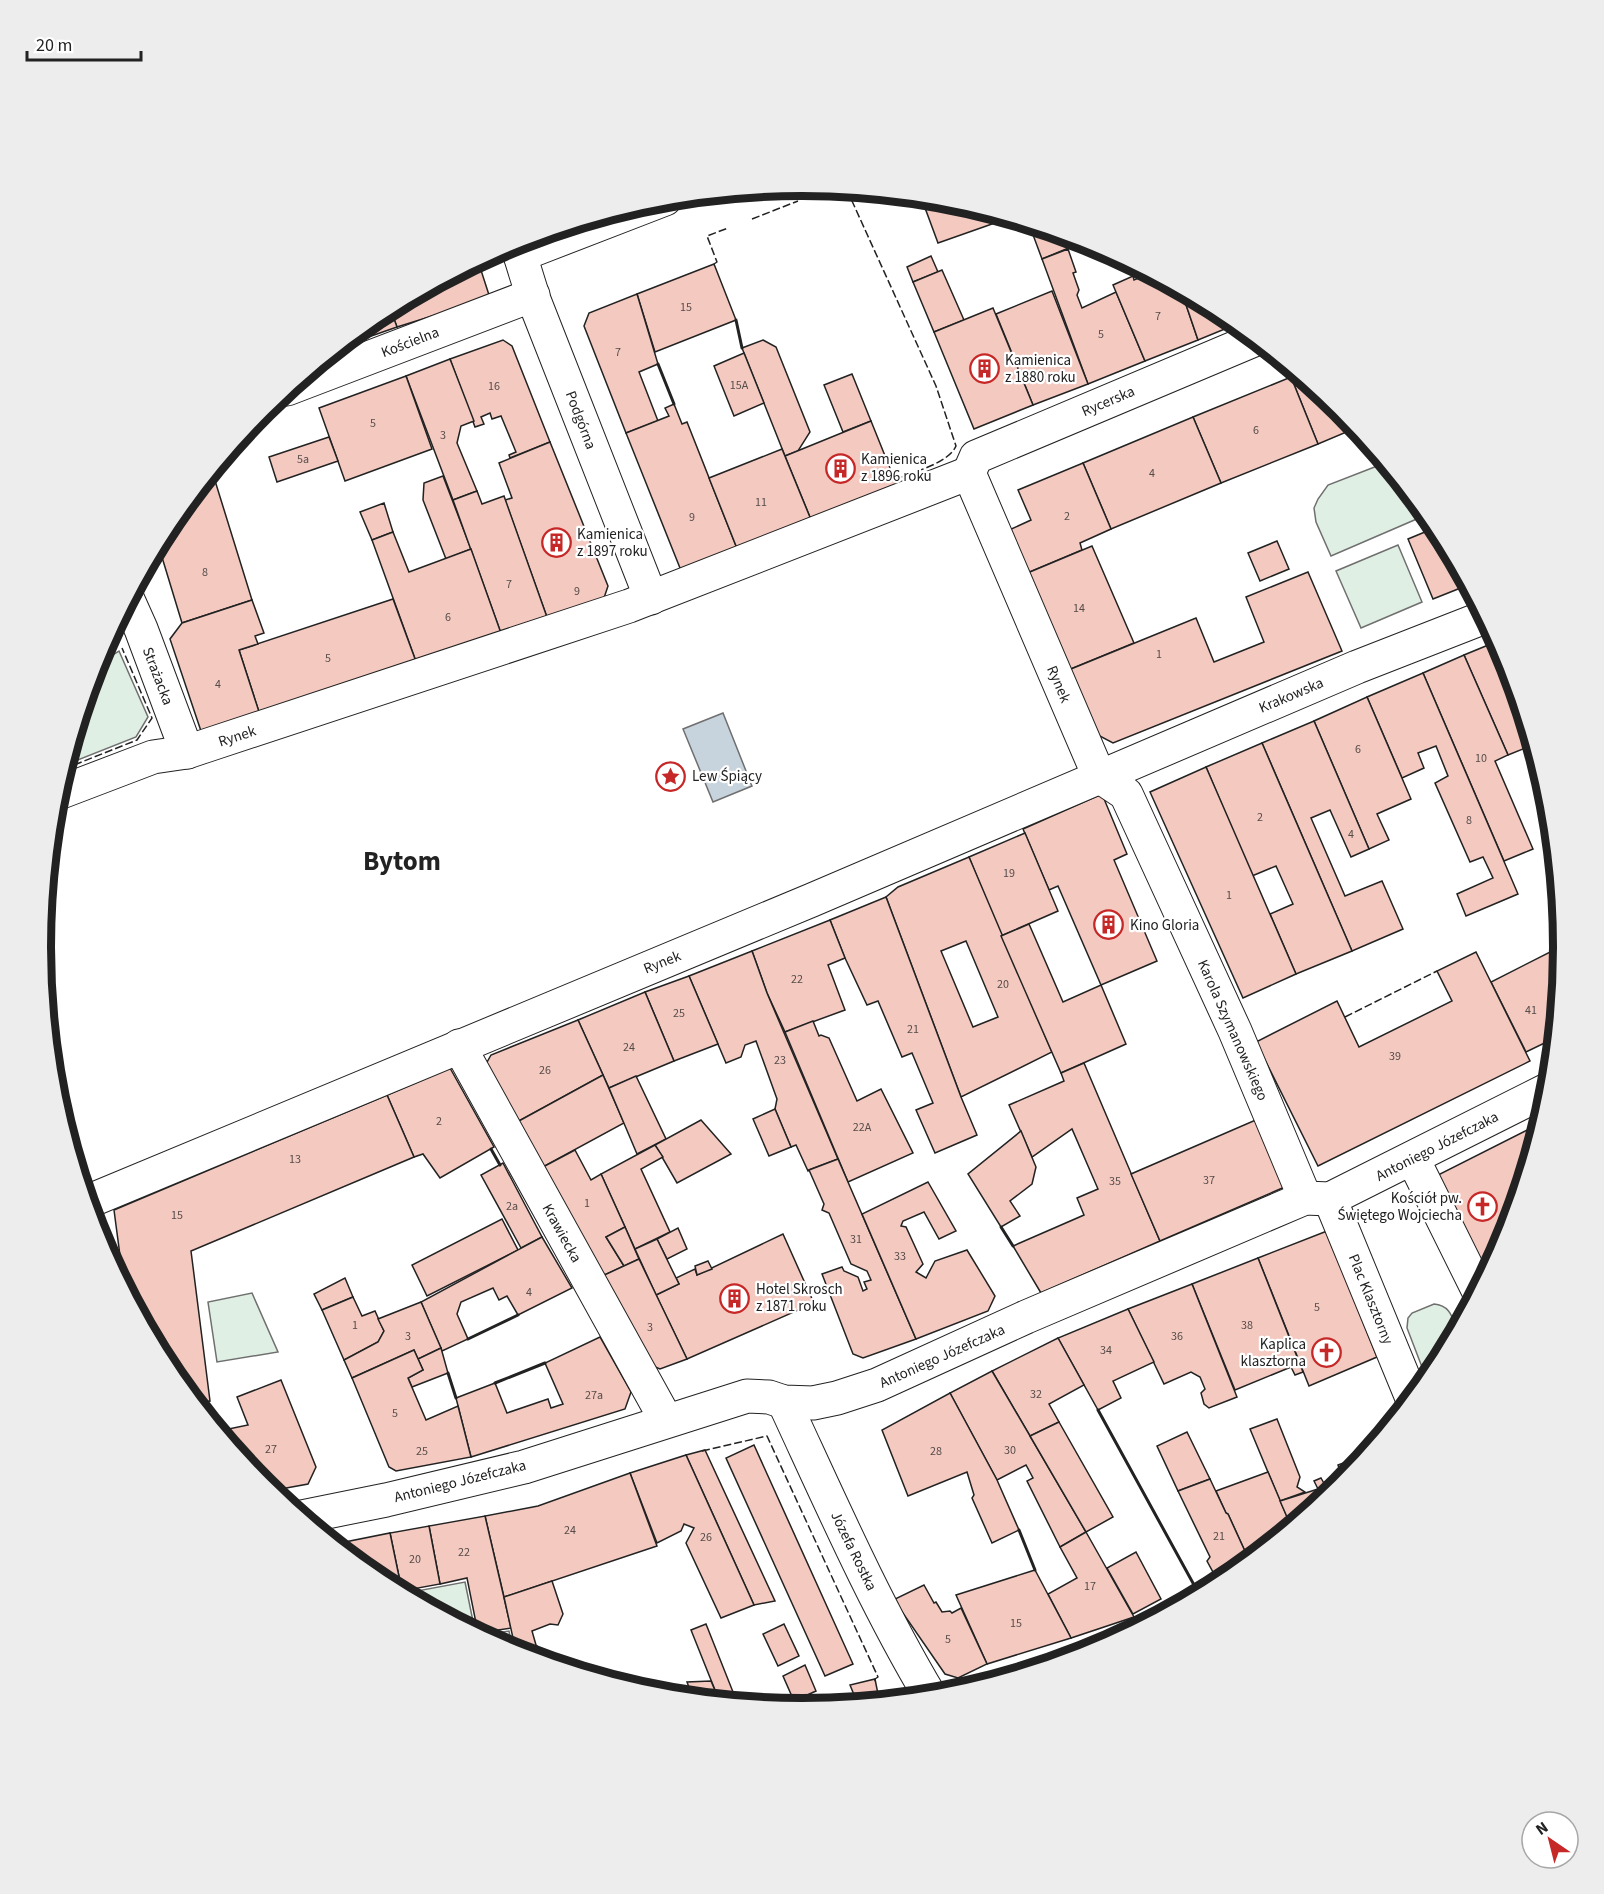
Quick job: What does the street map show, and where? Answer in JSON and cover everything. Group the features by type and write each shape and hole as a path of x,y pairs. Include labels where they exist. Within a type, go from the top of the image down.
{"street":[{"name":"Podgórna","path":"519,252 532,295 651,598"},
{"name":"Kościelna","path":"309,381 532,295"},
{"name":"Rycerska","path":"969,473 976,457 1247,343"},
{"name":"Rynek","path":"68,790 153,757 187,752 651,598 969,473 1099,776 812,900 95,1199"},
{"name":"Strażacka","path":"132,608 187,752"},
{"name":"Krakowska","path":"1099,776 1478,620"},
{"name":"Karola Szymanowskiego","path":"1099,776 1126,794 1235,1031 1318,1199"},
{"name":"Krawiecka","path":"459,1046 666,1420"},
{"name":"Antoniego Józefczaka","path":"311,1515 524,1467 747,1396 769,1397 784,1402 813,1403 877,1385 1026,1317 1413,1159 1539,1095"},
{"path":"1413,1159 1474,1282"},
{"name":"Plac Klasztorny","path":"1318,1199 1408,1390"},
{"name":"Józefa Rostka","path":"784,1402 850,1543 925,1688"}],"green space":[{"path":"1378,466 1418,518 1331,556 1316,522 1314,508 1328,485"},
{"path":"1398,545 1422,602 1361,628 1336,571"},
{"path":"119,651 148,717 136,737 75,761 91,706 109,657"},
{"path":"252,1293 278,1352 217,1362 208,1302"},
{"path":"1434,1304 1447,1309 1453,1321 1423,1369 1407,1328 1408,1318 1412,1313"},
{"path":"465,1582 473,1622 426,1597 417,1591"},
{"path":"509,1631 511,1639 497,1633"}],"shaded area":[{"path":"723,713 752,786 713,802 683,729"}],"building":[{"path":"924,206 997,222 938,243"},
{"path":"1032,233 1071,246 1071,247 1042,259"},
{"path":"1068,249 1076,272 1073,273 1082,308 1116,292 1145,361 1088,384 1042,259"},
{"path":"931,256 938,272 913,282 907,267"},
{"path":"714,264 736,320 655,352 637,294"},
{"path":"480,268 490,298 397,327 394,318"},
{"path":"942,270 964,320 934,332 913,282"},
{"path":"1133,276 1134,280 1140,276 1185,301 1198,340 1145,361 1113,285"},
{"path":"1052,291 1088,384 1033,405 996,314"},
{"path":"637,294 658,364 639,372 658,421 626,433 584,326 589,313"},
{"path":"1185,301 1227,328 1198,340"},
{"name":"Kamienica z 1880 roku","path":"993,308 1033,405 974,429 934,332"},
{"path":"394,318 397,327 362,339"},
{"path":"503,340 512,346 550,442 510,458 509,455 516,452 501,416 492,419 490,413 481,417 484,424 475,427 450,359"},
{"path":"763,340 776,347 810,432 798,451 785,456 742,348"},
{"path":"744,353 764,403 734,416 714,366"},
{"path":"450,359 474,421 461,426 457,443 477,491 453,500 406,376"},
{"path":"852,374 871,421 843,432 824,385"},
{"path":"406,376 432,449 345,481 319,408"},
{"path":"1291,377 1348,432 1318,444"},
{"path":"1291,377 1318,444 1221,483 1193,417"},
{"path":"674,404 682,424 687,422 740,556 692,575 680,568 626,433 669,416 665,408"},
{"path":"1193,417 1221,483 1111,529 1083,463"},
{"name":"Kamienica z 1896 roku","path":"871,421 900,493 814,527 785,456"},
{"path":"329,437 338,461 277,482 269,457"},
{"name":"Kamienica z 1897 roku","path":"550,442 608,586 603,601 548,620 505,500 512,498 499,463"},
{"path":"782,449 814,527 740,556 709,478"},
{"path":"1083,463 1111,529 1080,543 1082,550 1025,574 1007,531 1031,520 1018,490"},
{"path":"443,476 471,549 446,559 423,500 424,483"},
{"path":"215,479 252,600 182,623 162,556"},
{"path":"477,491 482,504 504,496 548,620 502,636 453,500"},
{"path":"384,503 393,532 372,540 360,512"},
{"path":"1427,531 1461,588 1433,599 1408,539"},
{"path":"393,532 409,572 471,549 502,636 418,667 372,540"},
{"path":"1277,541 1289,569 1260,581 1248,553"},
{"path":"1092,546 1134,643 1066,671 1025,574"},
{"path":"1308,572 1342,651 1113,743 1094,733 1066,671 1196,618 1214,662 1264,642 1246,597"},
{"path":"393,599 418,667 261,718 239,650"},
{"path":"252,600 264,633 255,636 258,644 239,650 261,718 203,737 170,639 182,623"},
{"path":"1489,645 1513,706 1526,748 1508,755 1464,655"},
{"path":"1464,655 1508,755 1495,761 1533,849 1504,861 1423,673"},
{"path":"1423,673 1518,894 1466,916 1457,894 1493,878 1483,857 1470,862 1435,783 1448,776 1436,746 1418,753 1424,768 1402,778 1367,697"},
{"path":"1367,697 1411,799 1377,814 1389,840 1369,849 1314,721"},
{"path":"1314,721 1369,849 1351,857 1330,810 1311,818 1345,896 1382,881 1403,929 1352,951 1262,743"},
{"path":"1262,743 1352,951 1296,974 1270,914 1293,904 1276,866 1252,876 1206,767"},
{"path":"1206,767 1296,974 1243,998 1150,792"},
{"name":"Kino Gloria","path":"1102,794 1127,854 1114,860 1157,961 1101,985 1058,886 1049,890 1023,829"},
{"path":"1025,833 1058,911 1001,936 969,857"},
{"path":"969,857 1052,1052 961,1097 886,897 898,887","holes":["966,941 998,1017 973,1027 941,951"]},
{"path":"886,897 977,1135 935,1153 916,1110 933,1103 912,1053 902,1057 878,1001 867,1005 830,920"},
{"path":"830,920 845,958 828,965 845,1010 785,1032 767,993 752,951"},
{"path":"1029,924 1063,1002 1101,985 1126,1044 1061,1073 1001,936"},
{"path":"752,951 767,993 838,1159 808,1171 796,1145 791,1147 775,1109 777,1099 756,1041 745,1045 741,1057 726,1063 689,976"},
{"path":"1553,951 1547,1042 1526,1052 1491,982"},
{"path":"1476,952 1530,1061 1318,1166 1256,1042 1337,1001 1359,1047 1452,1001 1437,971"},
{"path":"689,976 718,1044 674,1061 645,992"},
{"path":"645,992 674,1061 609,1088 578,1020"},
{"path":"578,1020 603,1075 517,1122 486,1064 491,1055"},
{"path":"813,1021 819,1036 829,1038 857,1101 881,1089 913,1153 848,1182 785,1032"},
{"path":"1084,1063 1160,1241 1041,1293 1013,1246 1084,1215 1077,1198 1098,1189 1072,1129 1032,1157 1009,1105 1064,1081 1061,1073"},
{"path":"450,1068 494,1147 440,1178 423,1154 414,1157 387,1095"},
{"path":"603,1075 624,1123 541,1168 517,1122"},
{"path":"636,1076 666,1139 637,1154 609,1088"},
{"path":"387,1095 414,1157 191,1251 210,1401 204,1402 178,1364 128,1279 121,1263 114,1210"},
{"path":"775,1109 791,1147 769,1156 753,1119"},
{"path":"1258,1119 1287,1186 1160,1241 1131,1174"},
{"path":"701,1120 731,1154 677,1183 655,1145"},
{"name":"Kościół pw. Świętego Wojciecha","path":"1530,1128 1513,1188 1482,1266 1436,1176"},
{"path":"1021,1131 1036,1167 1032,1184 1010,1201 1020,1216 1001,1227 968,1174"},
{"path":"655,1145 663,1157 641,1169 670,1232 635,1249 601,1174"},
{"path":"575,1150 591,1180 601,1174 625,1227 606,1237 624,1266 600,1277 541,1168"},
{"path":"838,1159 916,1339 863,1358 853,1354 822,1274 842,1267 844,1271 858,1277 863,1291 867,1289 864,1282 871,1280 867,1271 851,1264 829,1213 822,1210 824,1204 809,1170"},
{"path":"503,1163 542,1237 521,1248 481,1175"},
{"path":"928,1182 956,1231 939,1239 924,1212 903,1221 901,1226 906,1227 923,1264 916,1272 926,1278 935,1261 967,1250 995,1296 988,1311 916,1339 862,1214"},
{"path":"502,1219 518,1250 427,1296 412,1265"},
{"path":"625,1227 639,1259 624,1266 606,1237"},
{"path":"678,1228 687,1249 667,1259 657,1239"},
{"path":"1327,1231 1377,1357 1309,1386 1258,1258"},
{"name":"Hotel Skrosch z 1871 roku","path":"783,1234 813,1301 812,1304 687,1359 656,1295 679,1284 676,1278 695,1269 697,1275"},
{"path":"542,1237 572,1288 518,1315 507,1296 499,1300 493,1288 461,1302 457,1314 468,1339 442,1351 421,1302"},
{"path":"657,1239 679,1284 656,1295 635,1249"},
{"path":"1258,1258 1303,1372 1295,1375 1291,1367 1235,1390 1192,1284"},
{"path":"639,1259 687,1359 660,1369 648,1364 600,1277"},
{"path":"708,1261 712,1269 697,1275 695,1266"},
{"path":"345,1278 353,1297 322,1310 314,1294"},
{"path":"1192,1284 1237,1397 1209,1408 1204,1404 1201,1393 1205,1389 1200,1377 1191,1372 1164,1384 1128,1309"},
{"path":"353,1297 362,1316 375,1311 384,1331 378,1342 344,1360 322,1310"},
{"path":"421,1302 441,1348 418,1359 414,1350 352,1378 344,1360 378,1342 384,1331 378,1319"},
{"path":"1128,1309 1154,1362 1113,1381 1121,1398 1098,1410 1058,1338"},
{"path":"600,1337 631,1392 625,1409 471,1457 456,1398 495,1383 507,1413 548,1399 551,1408 563,1404 545,1363"},
{"path":"1058,1338 1084,1385 1049,1404 1059,1422 1030,1436 992,1371"},
{"path":"441,1348 448,1373 412,1387 408,1378 423,1370 418,1359"},
{"path":"414,1350 423,1370 408,1378 426,1420 458,1406 471,1457 396,1471 389,1467 352,1378"},
{"path":"992,1371 1086,1532 1060,1547 1027,1481 1033,1478 1026,1465 997,1480 950,1393"},
{"path":"281,1380 316,1467 308,1484 282,1489 237,1442 227,1429 248,1425 237,1397"},
{"path":"950,1393 997,1480 1019,1530 992,1543 972,1498 974,1495 967,1472 908,1496 882,1430"},
{"path":"1277,1419 1300,1477 1297,1487 1305,1492 1280,1501 1250,1429"},
{"path":"1059,1422 1113,1517 1086,1532 1030,1436"},
{"path":"1187,1432 1210,1479 1178,1491 1157,1446"},
{"path":"754,1445 853,1664 825,1676 726,1458"},
{"path":"705,1450 775,1601 754,1605 686,1455"},
{"path":"686,1455 754,1605 721,1618 686,1543 694,1528 684,1524 681,1531 657,1543 630,1473"},
{"path":"1349,1461 1340,1471 1338,1465"},
{"path":"1268,1472 1288,1519 1246,1552 1216,1491"},
{"path":"630,1473 657,1546 504,1597 485,1516 538,1506"},
{"path":"1321,1478 1326,1485 1288,1519 1280,1501 1318,1489 1314,1481"},
{"path":"1210,1479 1246,1552 1214,1574 1207,1561 1210,1557 1178,1491"},
{"path":"485,1516 511,1628 492,1631 476,1624 467,1578 440,1584 429,1526"},
{"path":"429,1526 440,1584 413,1589 400,1580 390,1533"},
{"path":"1086,1532 1134,1617 1071,1638 1048,1594 1077,1578 1060,1547"},
{"path":"390,1533 399,1580 385,1571 344,1542"},
{"path":"1136,1552 1161,1599 1133,1614 1107,1568"},
{"path":"1035,1570 1071,1638 987,1664 956,1595"},
{"path":"552,1581 563,1614 558,1625 550,1624 532,1631 536,1645 542,1651 513,1640 504,1597"},
{"path":"924,1585 942,1612 952,1613 961,1608 987,1664 958,1678 945,1674 895,1599"},
{"path":"706,1624 734,1694 716,1693 691,1630"},
{"path":"784,1624 799,1656 778,1666 763,1634"},
{"path":"805,1665 816,1691 801,1698 793,1698 783,1676"},
{"path":"875,1679 878,1694 854,1696 850,1685"},
{"path":"711,1681 716,1693 690,1690 687,1682"}],"fence":[{"path":"851,198 936,386 956,446 938,463 894,480"},
{"path":"752,219 798,201"},
{"path":"714,264 717,262 707,236 728,228"},
{"path":"74,765 137,740 152,718 122,648"},
{"path":"1345,1017 1437,971"},
{"path":"702,1451 767,1436 878,1677 875,1682"}],"wall":[{"path":"736,320 742,348"},
{"path":"658,364 674,404"},
{"path":"491,1149 500,1165"},
{"path":"1001,1227 1013,1246"},
{"path":"468,1339 518,1315"},
{"path":"495,1383 545,1363"},
{"path":"448,1373 456,1398"},
{"path":"1098,1410 1195,1586"},
{"path":"1019,1530 1035,1570"}],"place":[{"name":"Kamienica z 1880 roku","path":"984,369"},
{"name":"Kamienica z 1896 roku","path":"840,468"},
{"name":"Kamienica z 1897 roku","path":"556,543"},
{"name":"Lew Śpiący","path":"671,776"},
{"name":"Kino Gloria","path":"1109,925"},
{"name":"Kościół pw. Świętego Wojciecha","path":"1483,1207"},
{"name":"Hotel Skrosch z 1871 roku","path":"735,1298"},
{"name":"Kaplica klasztorna","path":"1327,1353"}],"district":[{"name":"Bytom","path":"402,861"}]}
